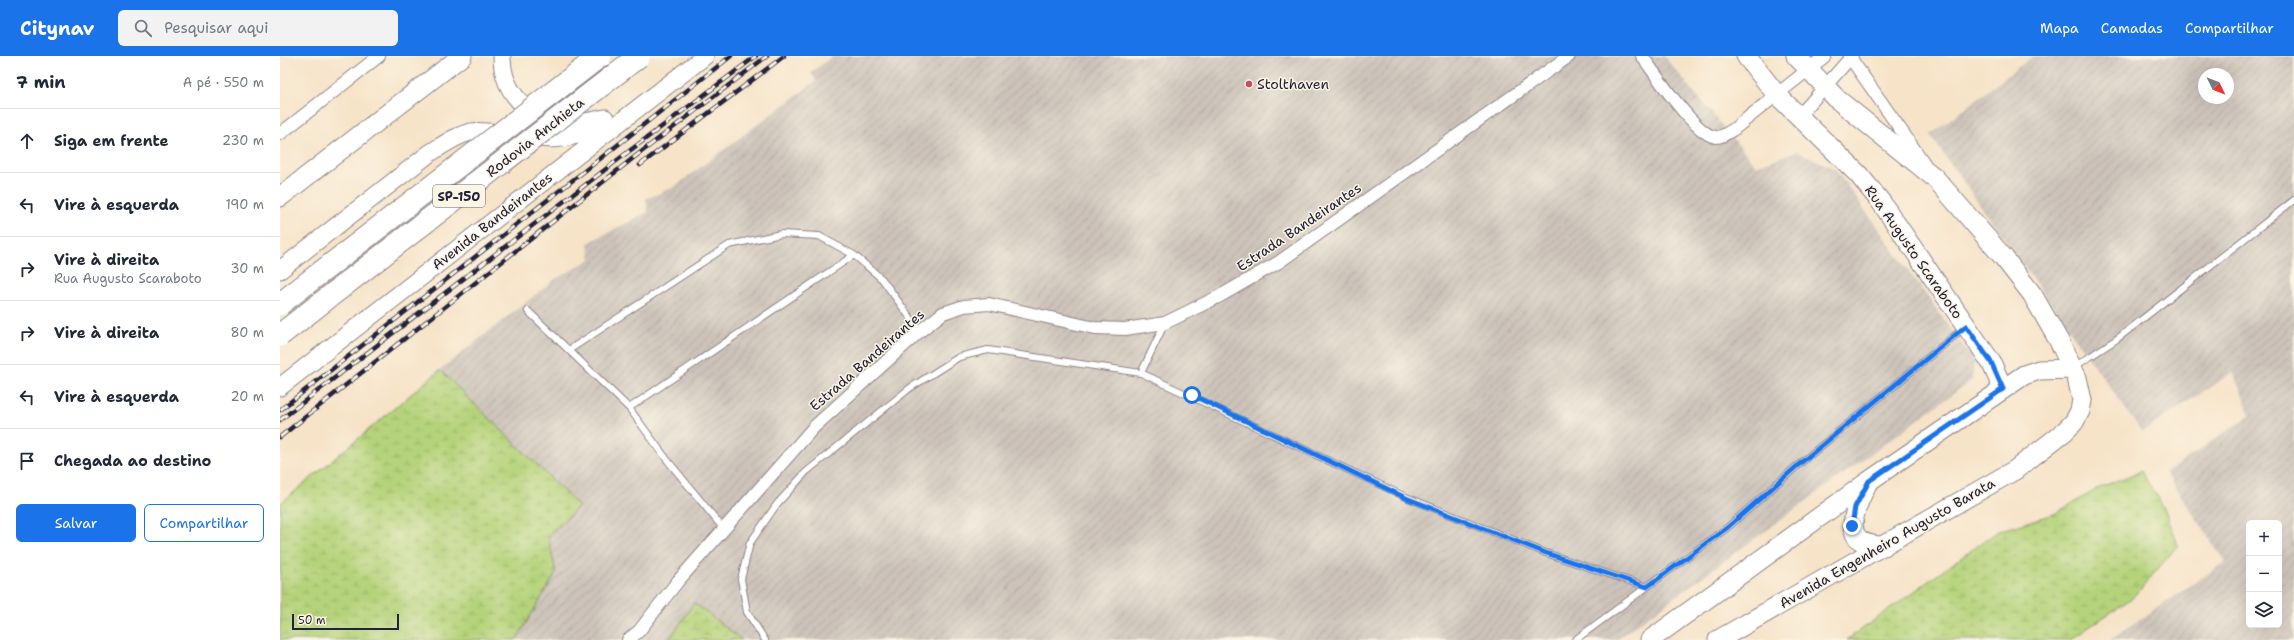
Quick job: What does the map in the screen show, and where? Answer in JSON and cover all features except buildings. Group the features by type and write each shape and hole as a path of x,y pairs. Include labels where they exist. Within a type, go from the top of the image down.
{"highway":[{"name":"Rodovia Anchieta","path":"280,304 600,56"},
{"name":"Rodovia Anchieta","path":"280,335 639,56"}],"main road":[{"path":"280,197 462,56"},
{"path":"502,56 502,68 514,96 526,108 542,118 566,123 586,122 632,112"},
{"name":"Avenida Bandeirantes","path":"280,387 705,56"},
{"name":"Rua Augusto Scaraboto","path":"1746,56 1777,96 1858,174 1881,202 1915,249 1991,362 2003,389"},
{"path":"1650,640 1869,481 2024,375 2039,370 2072,369 2059,341 2032,294 2004,258 1935,178 1878,134 1825,88 1802,63"},
{"path":"280,270 430,153 450,141 471,132 489,132 549,141 567,139 583,135 632,112"},
{"name":"Avenida Engenheiro Augusto Barata","path":"1718,640 2015,470 2053,441 2074,422 2080,411 2081,390 2072,369"},
{"path":"1869,481 1855,507 1852,526 1860,540 1871,546 1884,546"}],"street":[{"path":"280,134 379,56"},
{"name":"Estrada Bandeirantes","path":"628,640 639,631 668,593 723,528 814,427 920,331 943,313 964,306 989,304 1095,328 1125,329 1165,323 1220,296 1279,262 1569,56"},
{"path":"1642,56 1695,125 1707,135 1716,137 1734,129 1777,96 1802,63 1825,56"},
{"path":"1799,116 1825,88 1850,57 1935,178"}],"lane":[{"path":"2072,369 2117,339 2294,200"},
{"path":"569,350 729,245 781,234 819,236 854,255 882,279 920,331"},
{"path":"629,408 854,255"},
{"path":"528,311 629,408 668,461 723,528"},
{"path":"1141,373 1165,323"},
{"path":"1575,640 1728,527 1797,466 1966,326"},
{"path":"765,640 747,612 741,579 750,543 777,504 806,472 910,388 958,357 988,350 1141,373 1406,498 1546,553 1647,587"}],"shaded area":[{"name":"Stolthaven","path":"833,56 1664,56 1756,166 1797,151 1835,169 1974,361 1972,380 1616,640 742,640 694,604 669,640 516,640 556,573 548,536 579,506 440,370 554,280 591,259 588,243 648,212 646,199 674,187 816,81 811,73"},
{"path":"2033,56 2294,56 2294,640 2110,640 2225,562 2166,473 2250,415 2233,372 2142,432 1930,135"}],"green space":[{"path":"440,370 579,506 548,536 556,573 516,640 280,640 280,504"},
{"path":"2141,471 2165,510 2178,545 2135,596 2070,640 1847,640 1998,531 2054,514 2101,487"},
{"path":"694,603 742,640 669,640"}],"railway":[{"path":"280,410 731,56"},
{"path":"280,420 628,152 756,56"},
{"path":"280,437 632,159 767,56"},
{"path":"640,165 784,56"}],"place":[{"name":"Stolthaven","path":"1249,84"}],"route":[{"path":"1192,395 1406,498 1546,553 1647,587 1728,527 1797,466 1966,326 1991,362 2003,389 1869,481 1855,507 1852,526"}]}
